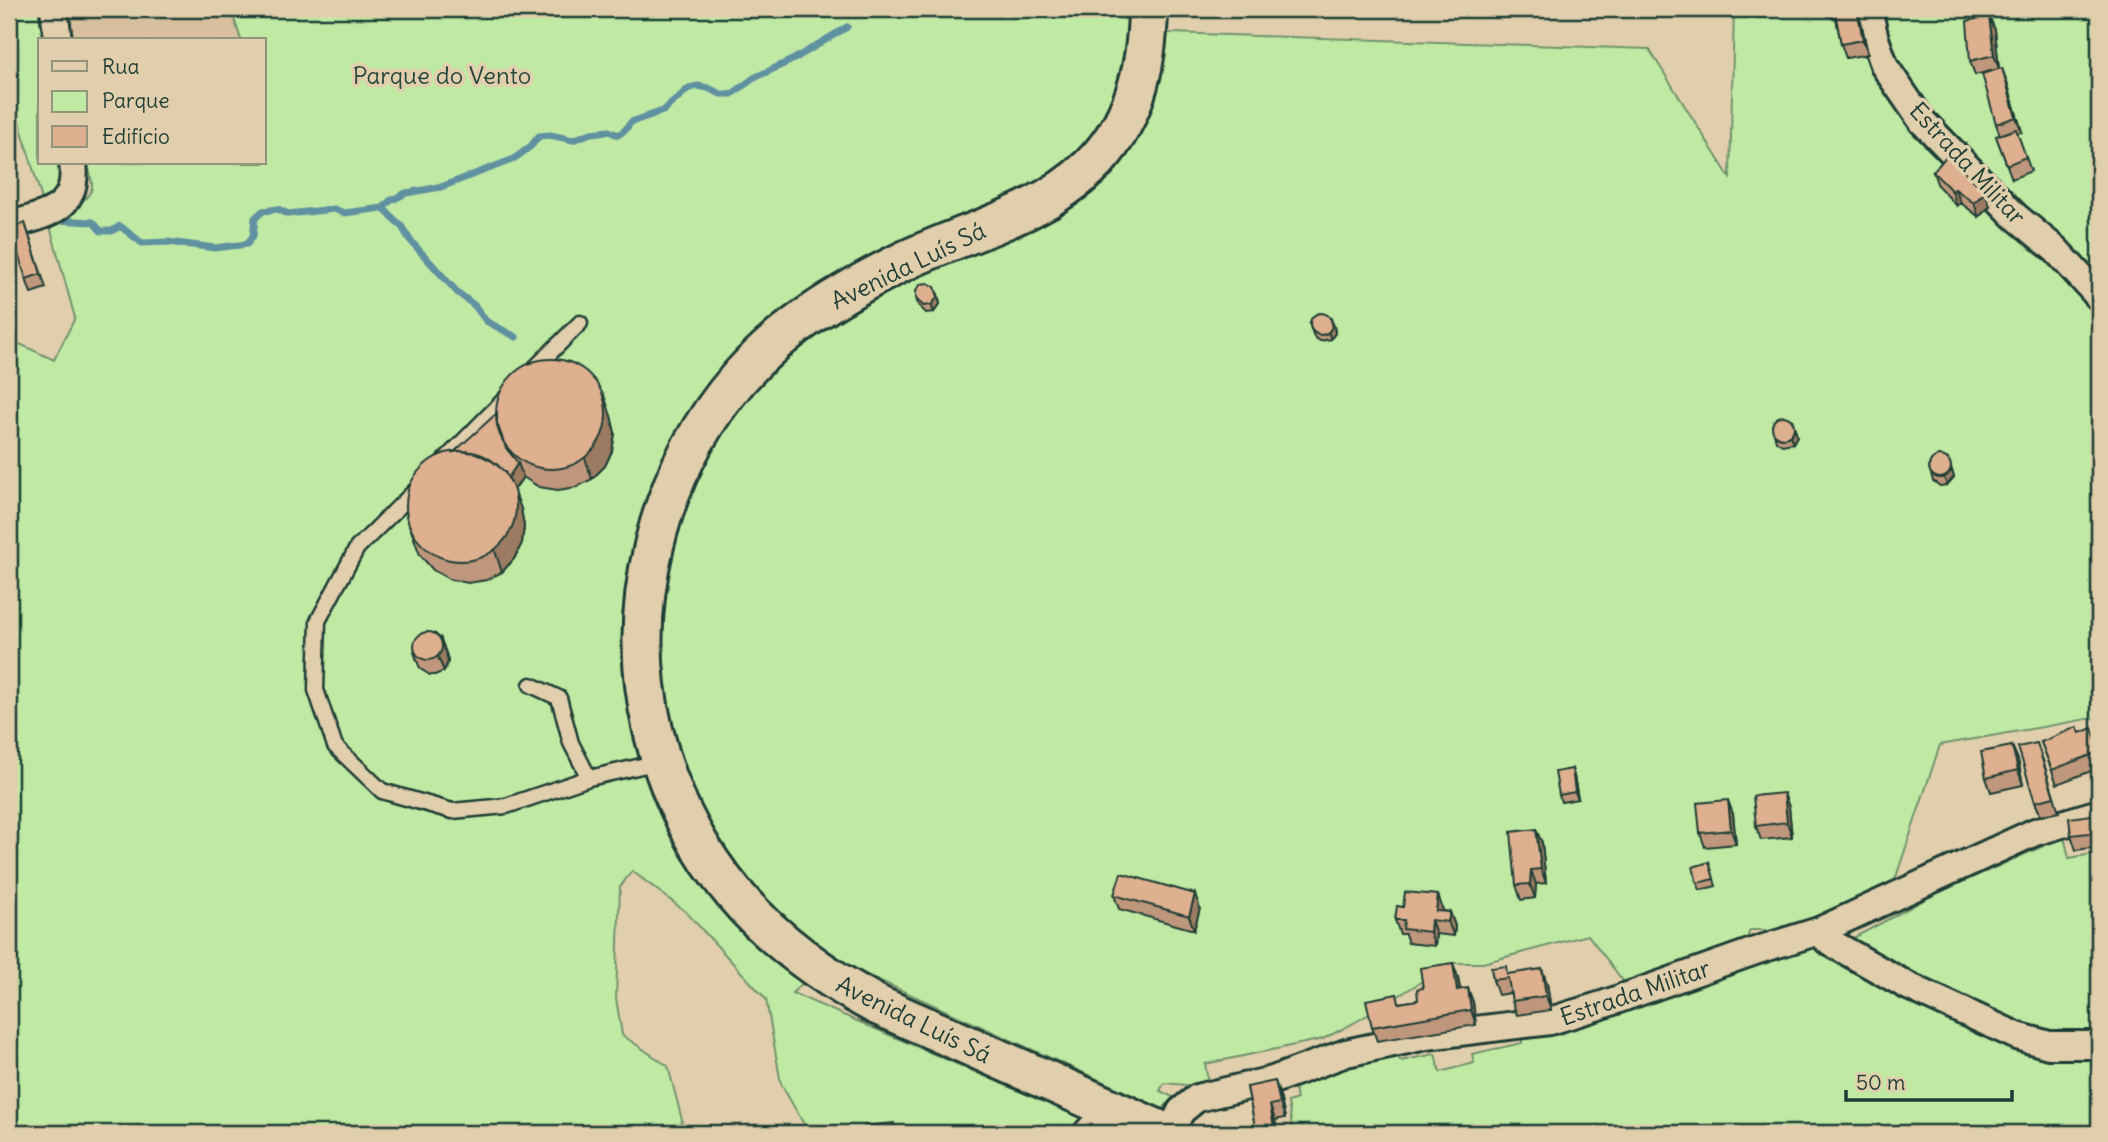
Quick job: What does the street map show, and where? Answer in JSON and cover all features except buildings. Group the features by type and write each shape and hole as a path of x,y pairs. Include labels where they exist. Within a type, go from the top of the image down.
{"street":[{"path":"54,9 58,38"},
{"name":"Avenida Luís Sá","path":"1148,9 1148,36 1141,77 1131,106 1112,140 1091,165 1065,188 1023,211 903,262 844,293 805,318 764,352 738,379 713,413 676,479 656,535 646,583 642,630 648,708 661,761 688,827 724,883 771,933 842,987 1096,1120 1168,1133"},
{"name":"Estrada Militar","path":"1868,9 1885,67 1922,121 2015,216 2056,250 2099,297"},
{"path":"9,226 46,213 64,203 72,193 75,176 73,164"},
{"name":"Estrada Militar","path":"1168,1133 1181,1111 1197,1098 1273,1080 1346,1054 1413,1039 1495,1026 1550,1021 1819,931 2035,832 2099,813"},
{"path":"1819,931 1828,941 1908,986 2017,1036 2049,1045 2099,1045"}],"lane":[{"path":"579,323 357,548 318,621 316,690 335,746 382,791 452,811 506,806 589,778 661,761"},
{"path":"531,685 559,698 571,743 589,778"}],"shaded area":[{"path":"66,9 338,9 266,39 69,38"}],"green space":[{"path":"9,9 38,9 43,38 38,38 38,164 63,164 58,192 43,203 9,86"},
{"name":"Parque do Vento","path":"231,9 959,9 1111,15 1170,33 1649,49 1730,178 1734,9 2099,9 2099,717 1940,745 1893,886 1775,938 1766,930 1750,930 1740,943 1627,986 1588,935 1483,963 1452,963 1323,1039 1205,1064 1209,1087 1164,1083 1160,1091 1173,1097 1163,1109 830,958 792,993 1082,1118 1077,1129 1067,1133 943,1133 942,1130 809,1133 781,1084 766,999 686,912 632,871 620,887 616,998 622,1035 668,1066 682,1120 679,1133 617,1133 597,1127 542,1133 9,1133 9,339 54,360 75,318 48,219 75,206 91,191 87,164 266,164 266,38 240,38"},
{"path":"2064,837 2069,858 2099,853 2099,1032 2028,1036 1848,941 1931,896"},
{"path":"1814,942 2032,1050 2099,1059 2099,1133 1293,1133 1288,1102 1297,1099 1294,1085 1397,1049 1400,1061 1435,1054 1440,1072 1474,1063 1472,1054 1522,1043 1522,1034"}],"waterway":[{"path":"56,220 93,222 101,231 112,231 120,226 142,243 168,242 215,248 247,244 253,236 255,218 263,211 278,209 288,214 334,209 344,213 383,208 406,193 441,187 514,159 539,136 550,135 573,140 591,133 609,131 618,135 631,122 663,111 689,88 698,86 721,94 732,94 754,78 794,59 847,27"},
{"path":"383,208 486,321 516,337"}]}
